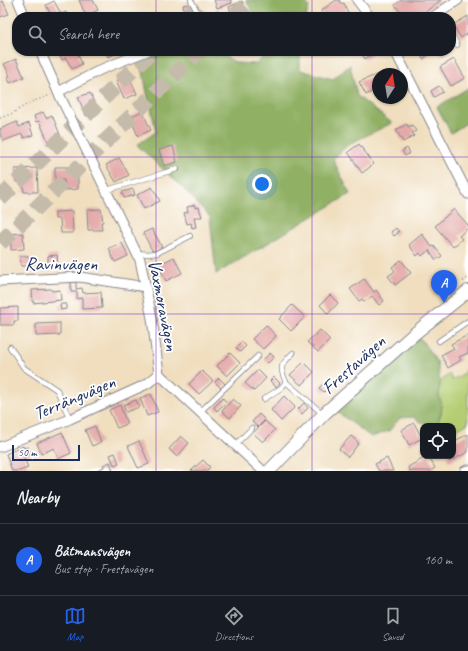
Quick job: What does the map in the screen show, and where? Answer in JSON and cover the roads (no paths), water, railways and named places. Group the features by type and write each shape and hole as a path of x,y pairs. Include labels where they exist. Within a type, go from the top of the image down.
{"street":[{"path":"18,0 23,12"},
{"path":"358,0 366,12"},
{"path":"442,12 458,0"},
{"name":"Vaxmoravägen","path":"42,56 58,92 140,260 152,318 159,374 263,471"},
{"path":"58,92 102,70 135,56"},
{"path":"398,56 468,194"},
{"name":"Ravinvägen","path":"0,281 80,277 146,287"},
{"name":"Frestavägen","path":"270,471 324,415 414,334 468,291"},
{"name":"Terrängvägen","path":"0,447 70,419 147,384 159,374"}],"lane":[{"path":"191,0 197,12"},
{"path":"107,190 177,169"},
{"path":"137,253 157,253 190,236"},
{"path":"439,341 468,321"},
{"path":"10,346 24,368 57,390 70,419"},
{"path":"293,353 283,364 281,373 286,382 324,415"},
{"path":"199,412 258,356"},
{"path":"264,399 281,388 286,382"},
{"path":"235,445 252,428"}],"tunnel":[{"path":"192,12 204,0"},
{"path":"239,12 251,0"},
{"path":"0,199 147,56"},
{"path":"0,243 194,56"}],"place":[{"name":"Båtmansvägen","path":"444,303"}]}
